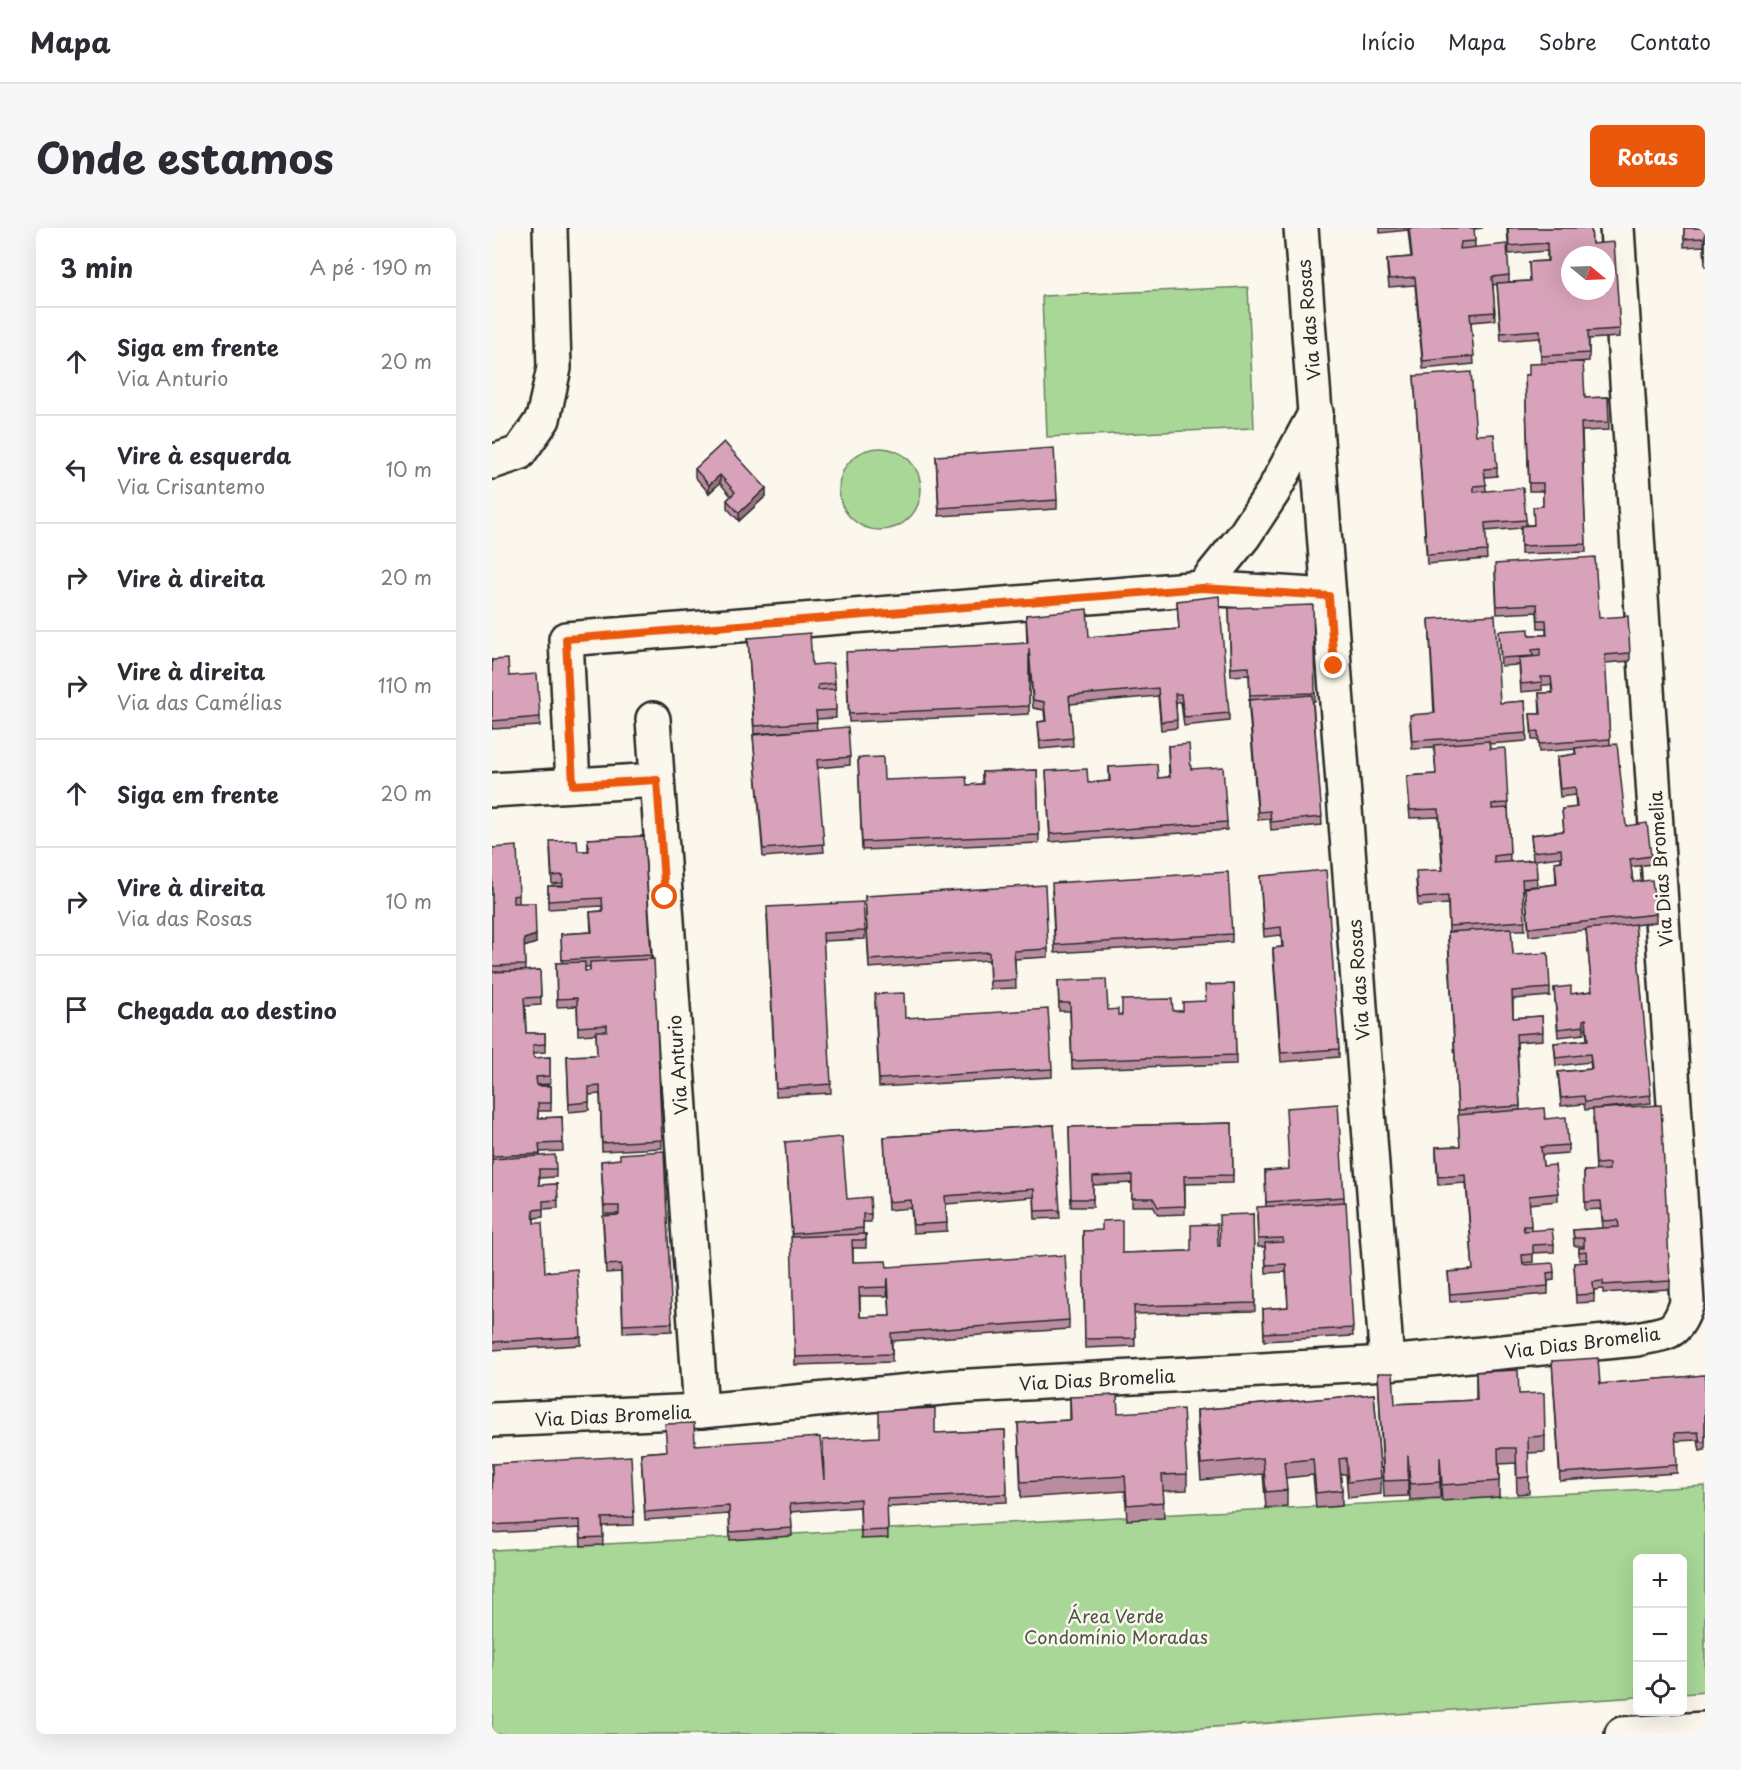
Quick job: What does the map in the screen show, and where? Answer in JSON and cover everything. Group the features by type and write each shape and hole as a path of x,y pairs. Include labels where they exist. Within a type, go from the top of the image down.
{"street":[{"path":"492,462 519,453 543,419 554,368 550,228"},
{"name":"Via das Rosas","path":"1301,228 1387,1364"},
{"name":"Via Dias Bromelia","path":"492,1420 701,1411 952,1387 1387,1364 1637,1339 1671,1331 1681,1321 1688,1303 1617,228"},
{"path":"1202,588 1244,536 1273,492 1316,412"},
{"path":"573,785 566,639 1202,588 1329,596"},
{"name":"Via Anturio","path":"653,719 701,1411"},
{"path":"492,790 657,780"},
{"path":"1622,1734 1705,1729"}],"green space":[{"path":"1248,287 1254,428 1047,437 1042,296"},
{"path":"880,448 896,451 909,460 918,473 921,489 918,505 909,518 896,527 880,530 864,527 851,518 842,505 839,489 842,473 851,460 864,451"},
{"name":"Área Verde Condomínio Moradas","path":"1705,1486 1705,1692 1687,1694 1687,1554 1633,1554 1633,1697 1115,1734 492,1734 492,1550"}],"building":[{"path":"1409,228 1474,228 1475,241 1461,242 1460,249 1507,244 1509,275 1492,277 1495,312 1470,314 1474,356 1423,361 1415,277 1389,279 1387,259 1412,257"},
{"path":"1508,228 1591,228 1592,244 1614,242 1614,246 1561,246 1561,300 1615,300 1615,256 1620,329 1588,331 1589,353 1541,356 1540,330 1501,333 1497,283 1530,281 1529,262 1548,261 1547,243 1509,246"},
{"path":"1684,228 1705,228 1705,238 1684,239"},
{"path":"1583,362 1585,398 1608,397 1609,422 1581,423 1586,544 1521,546 1521,526 1534,525 1533,507 1543,506 1543,483 1529,483 1525,375 1529,375 1529,364"},
{"path":"1471,372 1476,435 1494,434 1497,468 1484,469 1486,485 1474,486 1474,492 1523,488 1526,520 1485,523 1487,551 1427,555 1414,376"},
{"path":"724,442 766,488 739,513 727,500 735,492 720,475 709,485 695,469"},
{"path":"1054,448 1057,500 939,508 936,456"},
{"path":"1595,557 1599,618 1628,616 1630,653 1605,655 1610,739 1539,744 1538,731 1532,732 1530,714 1541,714 1539,693 1553,693 1551,677 1541,677 1542,682 1521,684 1519,658 1540,656 1540,649 1532,650 1533,656 1501,658 1499,631 1529,629 1529,635 1547,635 1546,620 1538,620 1537,604 1497,606 1495,564"},
{"path":"1219,596 1229,713 1184,717 1181,694 1175,694 1177,720 1161,722 1158,688 1069,696 1073,738 1040,741 1038,722 1046,721 1044,702 1033,700 1029,648 1029,706 849,714 846,652 1028,643 1026,615 1087,609 1089,637 1179,629 1177,601"},
{"path":"1313,605 1315,693 1250,695 1249,667 1231,668 1229,608"},
{"path":"1495,615 1500,703 1525,701 1527,733 1412,741 1410,715 1435,713 1429,619"},
{"path":"810,633 812,665 833,663 835,683 818,685 818,690 835,689 836,710 816,711 817,722 754,726 748,638"},
{"path":"508,659 509,676 537,674 540,717 492,721 492,660"},
{"path":"1312,695 1322,817 1271,822 1270,811 1258,812 1249,700"},
{"path":"848,727 850,757 817,760 824,844 763,849 753,735"},
{"path":"1489,741 1490,749 1505,748 1508,803 1492,804 1492,809 1508,808 1510,854 1494,856 1494,863 1536,860 1537,878 1522,879 1525,921 1449,926 1448,896 1418,898 1416,871 1443,870 1439,809 1410,810 1407,776 1436,774 1434,745"},
{"path":"1189,744 1191,769 1223,767 1227,822 1050,834 1046,771 1087,769 1088,783 1110,781 1109,767 1157,764 1158,778 1170,777 1168,746"},
{"path":"1617,744 1626,826 1647,823 1651,856 1630,859 1633,882 1652,880 1656,914 1529,928 1525,888 1557,884 1555,862 1562,861 1561,849 1533,852 1531,835 1564,831 1562,809 1577,807 1575,787 1560,789 1557,757 1576,754 1575,748"},
{"path":"883,757 884,780 966,777 967,785 983,784 982,772 1037,770 1039,835 862,842 858,758"},
{"path":"644,836 651,955 562,960 561,934 592,932 590,912 603,911 602,898 548,901 548,886 563,886 563,875 552,876 550,841 577,840 578,851 589,851 588,839"},
{"path":"517,846 519,895 513,896 513,903 535,903 536,935 524,939 525,965 492,966 492,848"},
{"path":"1326,870 1339,1049 1281,1053 1273,948 1283,947 1281,927 1264,929 1260,876"},
{"path":"1228,872 1232,934 1055,945 1052,883"},
{"path":"1045,885 1048,949 1014,951 1016,980 990,981 989,952 869,960 865,896"},
{"path":"863,902 865,931 823,933 831,1084 776,1088 767,907"},
{"path":"1635,924 1651,1095 1585,1102 1584,1096 1561,1098 1558,1072 1592,1069 1590,1054 1556,1058 1554,1043 1588,1040 1586,1019 1583,1020 1584,1026 1558,1029 1554,988 1571,986 1571,994 1592,991 1586,929"},
{"path":"1511,928 1513,955 1548,953 1550,988 1512,991 1513,1018 1542,1016 1543,1032 1516,1034 1520,1106 1458,1110 1448,932"},
{"path":"654,959 662,1140 602,1143 600,1086 589,1087 589,1102 569,1104 567,1056 597,1055 596,1031 607,1031 607,1025 578,1027 577,998 557,999 556,963 585,962 585,971 590,971 590,962"},
{"path":"540,970 541,997 524,998 526,1033 545,1033 545,1044 533,1045 534,1058 550,1057 550,1076 536,1077 537,1086 551,1086 551,1103 538,1103 538,1118 562,1117 563,1143 539,1144 540,1154 492,1156 492,972"},
{"path":"1106,979 1108,1010 1118,1009 1118,1015 1122,1015 1122,1000 1172,999 1173,1011 1183,1011 1183,1002 1206,1001 1205,985 1234,984 1236,1055 1072,1061 1070,1003 1059,1003 1058,981"},
{"path":"904,993 905,1018 1048,1009 1052,1069 879,1079 875,994"},
{"path":"1338,1104 1344,1197 1266,1202 1265,1171 1289,1169 1286,1108"},
{"path":"1661,1105 1670,1281 1603,1285 1603,1281 1593,1282 1594,1294 1576,1295 1574,1263 1587,1262 1586,1251 1579,1252 1579,1248 1584,1248 1584,1238 1574,1238 1573,1230 1619,1227 1618,1220 1603,1221 1601,1201 1585,1202 1584,1171 1609,1170 1609,1163 1596,1164 1593,1109"},
{"path":"1544,1108 1545,1119 1566,1117 1568,1145 1541,1147 1543,1166 1555,1165 1558,1193 1529,1196 1531,1226 1523,1226 1524,1231 1552,1229 1554,1244 1533,1245 1533,1254 1522,1255 1523,1265 1553,1263 1554,1272 1547,1273 1548,1286 1450,1294 1448,1272 1473,1270 1466,1175 1438,1177 1436,1147 1460,1146 1458,1115"},
{"path":"1232,1123 1233,1175 1184,1176 1185,1206 1158,1207 1153,1198 1132,1198 1132,1175 1093,1177 1093,1199 1071,1199 1069,1127"},
{"path":"1054,1125 1060,1210 1035,1211 1034,1189 945,1196 947,1223 913,1225 911,1200 888,1202 884,1137"},
{"path":"842,1137 847,1199 870,1197 871,1214 863,1214 863,1228 792,1234 785,1142"},
{"path":"664,1151 672,1323 623,1325 621,1264 606,1265 603,1216 619,1215 619,1206 604,1206 601,1161 620,1159 620,1154"},
{"path":"555,1155 556,1169 539,1169 539,1185 557,1184 558,1200 543,1201 543,1209 533,1210 534,1223 542,1223 545,1272 577,1269 581,1337 492,1342 492,1159"},
{"path":"1346,1202 1353,1328 1264,1333 1263,1309 1288,1307 1286,1264 1266,1265 1265,1243 1283,1242 1283,1238 1258,1239 1257,1207"},
{"path":"1253,1214 1255,1303 1134,1306 1135,1338 1085,1339 1083,1231 1102,1230 1102,1221 1122,1220 1122,1253 1191,1251 1191,1225 1217,1224 1218,1246 1220,1246 1219,1215"},
{"path":"866,1234 866,1240 852,1240 853,1262 886,1261 887,1267 1065,1255 1069,1320 891,1333 892,1354 795,1357 791,1237","holes":["888,1278 890,1316 860,1317 859,1288 887,1287"]},
{"path":"1598,1358 1600,1384 1705,1375 1705,1442 1700,1442 1698,1432 1675,1433 1677,1465 1560,1473 1552,1361"},
{"path":"1518,1370 1519,1394 1544,1393 1545,1436 1528,1437 1529,1477 1517,1478 1516,1448 1498,1448 1499,1481 1442,1485 1440,1457 1440,1482 1410,1484 1408,1455 1408,1480 1384,1481 1378,1373 1393,1373 1395,1404 1477,1400 1476,1372"},
{"path":"1374,1394 1381,1478 1348,1482 1346,1458 1339,1459 1342,1490 1316,1493 1313,1459 1284,1462 1287,1490 1266,1492 1263,1458 1201,1464 1197,1410"},
{"path":"1117,1395 1118,1413 1183,1409 1187,1474 1162,1475 1164,1502 1127,1505 1125,1476 1021,1482 1018,1423 1071,1420 1070,1397"},
{"path":"935,1408 935,1433 1005,1430 1007,1494 887,1499 888,1530 861,1531 860,1499 790,1504 792,1528 730,1532 729,1506 645,1512 641,1453 667,1451 665,1424 694,1423 695,1445 820,1437 824,1480 823,1440 879,1437 879,1411"},
{"path":"631,1456 634,1517 602,1518 603,1537 581,1538 580,1520 492,1525 492,1464"}],"route":[{"path":"665,897 657,780 573,785 566,639 1202,588 1329,596 1334,666"}]}
